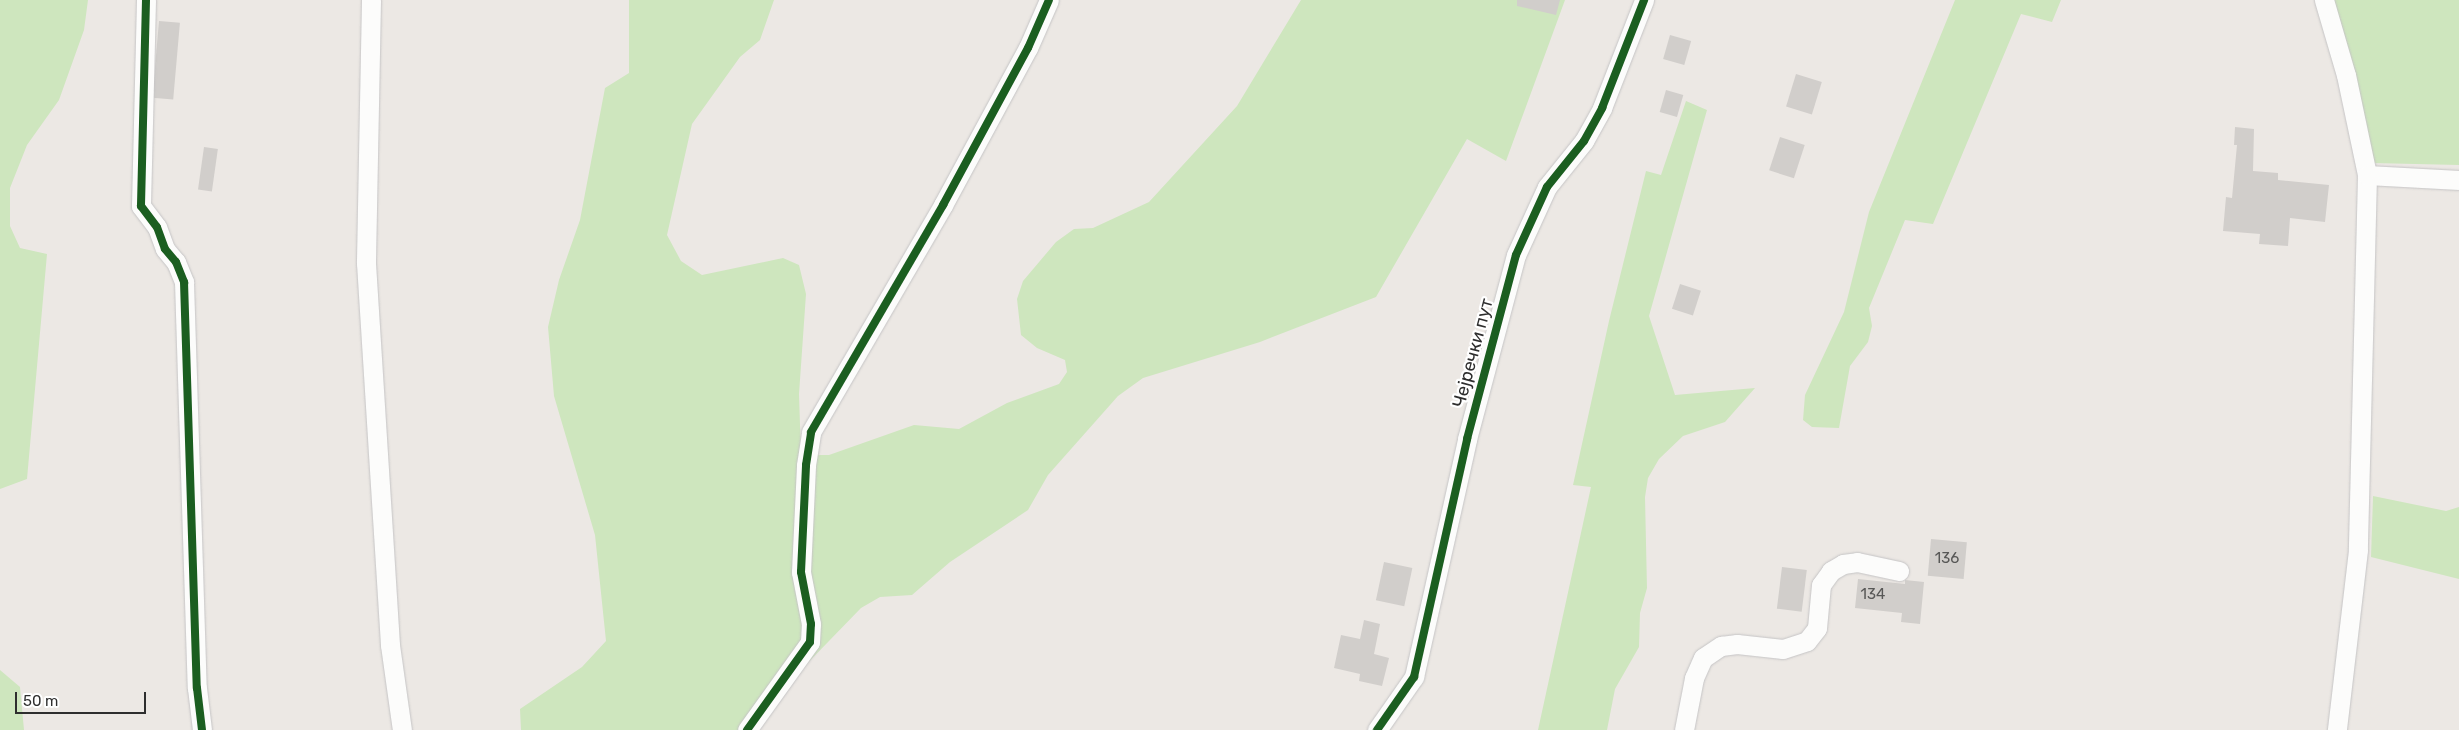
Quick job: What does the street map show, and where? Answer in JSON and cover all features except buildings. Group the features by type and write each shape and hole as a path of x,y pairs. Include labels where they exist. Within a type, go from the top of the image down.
{"street":[{"path":"146,0 141,206 157,227 165,249 176,262 184,282 197,688 202,730"},
{"path":"371,0 366,272 380,446 390,645 402,730"},
{"path":"747,730 803,652 811,636 812,624 801,572 806,465 811,432 943,205 1028,48 1049,0"},
{"name":"Чејречки пут","path":"1377,730 1414,677 1466,439 1516,255 1547,186 1584,141 1602,108 1644,0"},
{"path":"2324,0 2346,76 2367,176 2358,550 2337,730"},
{"path":"2367,176 2459,180"},
{"path":"1684,730 1694,678 1703,658 1721,646 1737,644 1783,648 1808,641 1817,628 1821,584 1831,571 1843,564 1857,562 1899,571"}],"green space":[{"path":"0,0 88,0 84,30 59,100 27,145 10,188 10,226 20,248 47,254 27,479 0,489"},
{"path":"629,0 774,0 760,40 740,57 692,124 667,235 681,261 702,275 783,258 799,265 806,294 799,394 801,455 829,455 914,425 959,429 1007,403 1059,384 1067,372 1065,360 1037,348 1021,335 1017,299 1023,281 1056,242 1074,229 1093,228 1149,202 1237,106 1301,0 1565,0 1506,161 1467,139 1376,297 1260,342 1143,378 1118,396 1048,475 1028,510 950,562 912,595 880,597 861,608 796,675 754,730 521,730 520,709 582,667 606,641 595,535 554,396 548,327 559,280 580,220 605,88 629,73"},
{"path":"1955,0 2061,0 2052,22 2021,14 1933,224 1905,220 1869,308 1872,326 1868,342 1850,366 1839,428 1812,427 1803,420 1805,395 1844,312 1869,212"},
{"path":"2332,0 2459,0 2459,165 2371,163 2363,108"},
{"path":"1686,101 1707,110 1649,316 1675,395 1755,388 1725,422 1683,436 1659,459 1648,478 1645,497 1647,588 1640,613 1639,647 1615,689 1607,730 1538,730 1591,487 1573,485 1609,321 1646,171 1661,175"},
{"path":"2373,496 2446,511 2459,507 2459,579 2371,557"},
{"path":"0,670 20,687 24,730 0,730"}],"cycle path":[{"path":"146,0 141,206 157,227 165,249 176,262 184,282 197,688 202,730"},
{"path":"747,730 810,642 811,624 801,572 806,465 811,432 943,205 1028,48 1049,0"},
{"path":"1377,730 1414,677 1467,439 1516,255 1547,187 1584,141 1602,108 1644,0"}]}
